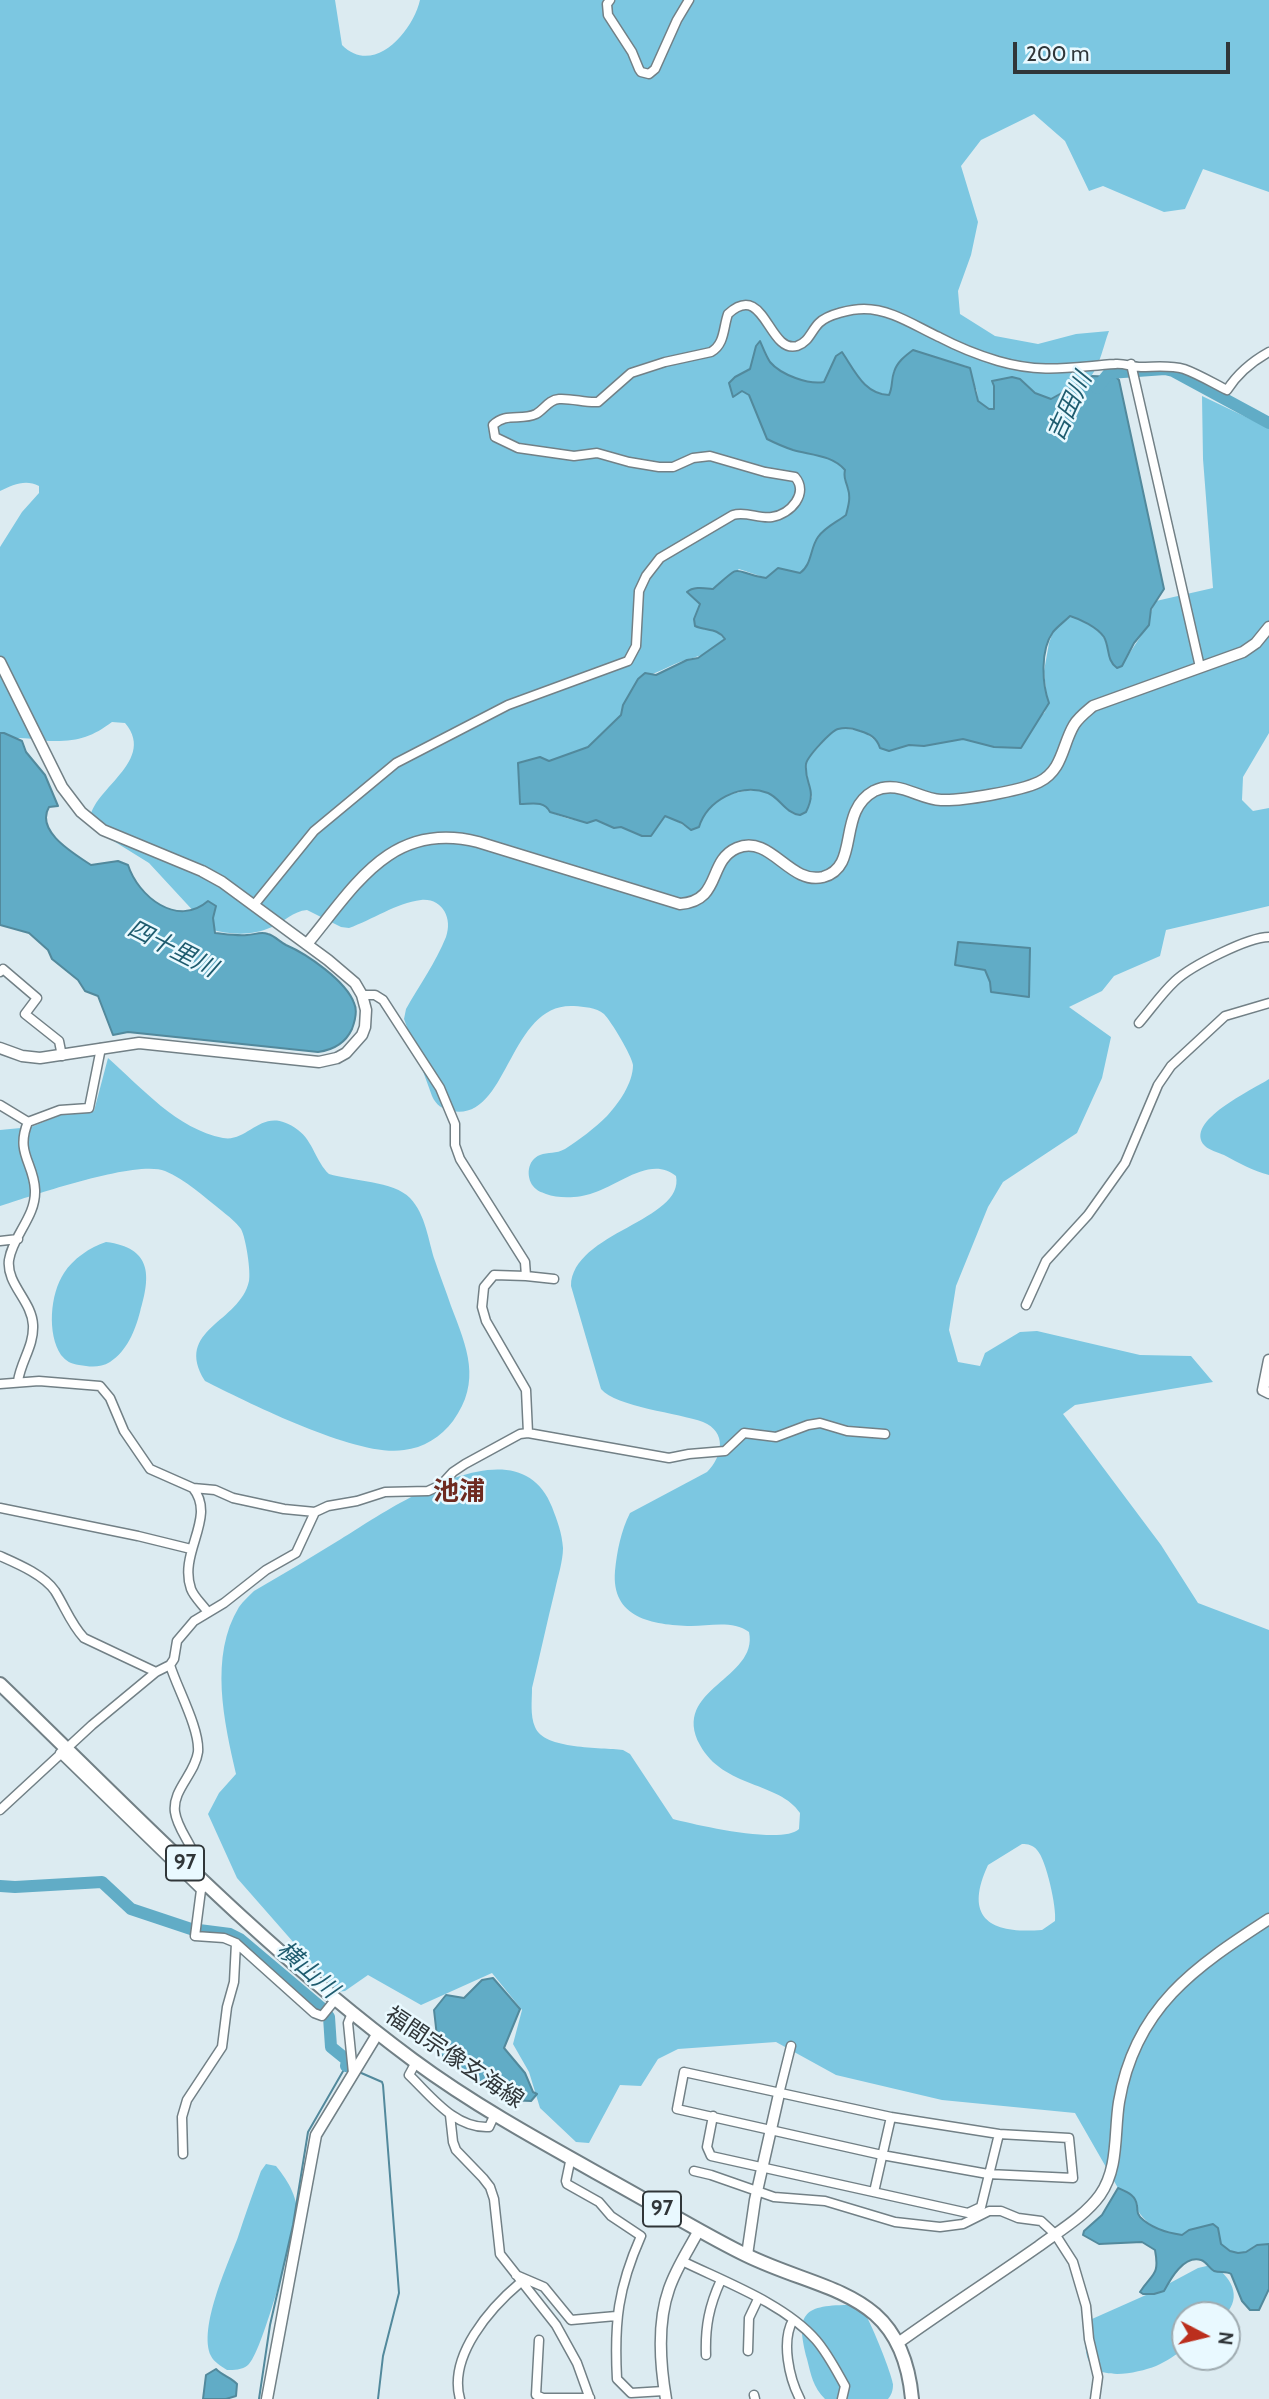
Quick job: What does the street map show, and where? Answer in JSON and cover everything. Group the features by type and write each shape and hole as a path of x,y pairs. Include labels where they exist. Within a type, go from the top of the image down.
{"main road":[{"name":"福間宗像玄海線","path":"0,1684 63,1750 196,1873 204,1887 335,2000 416,2062 495,2114 699,2230 747,2255 855,2298 874,2312 902,2341 912,2399"}],"street":[{"path":"610,0 607,4 608,15 632,52 641,72 649,74 655,69 689,0"},
{"path":"254,905 314,831 396,763 508,705 628,661 636,646 639,591 646,576 660,558 733,515 777,515 794,503 801,494 798,480 791,475 765,472 719,457 704,456 666,468 597,453 574,456 518,448 495,437 493,425 497,421 508,417 535,415 553,400 598,402 631,373 710,352 716,349 721,341 727,314 743,306 750,306 761,312 780,341 790,346 806,341 824,319 864,309 891,314 955,345 999,361 1056,370 1117,364 1137,367 1167,366 1184,369 1227,390 1235,377 1253,360 1269,352"},
{"path":"1130,365 1200,667"},
{"path":"307,944 386,856 407,844 435,837 464,838 680,904 696,902 701,898 712,885 727,856 736,848 746,846 761,848 803,876 826,876 842,861 855,810 876,790 893,787 927,798 950,800 1032,784 1048,777 1054,771 1074,724 1093,706 1250,648 1269,627"},
{"path":"0,662 62,787 80,812 103,830 202,871 254,905 347,974 362,995 367,1018 362,1035 346,1054 328,1061 307,1062 139,1043 62,1056 30,1058 0,1048"},
{"path":"1139,1023 1175,980 1244,943 1269,937"},
{"path":"0,972 3,969 37,998 25,1014 59,1041 62,1056"},
{"path":"362,995 375,995 383,1000 440,1088 455,1124 455,1145 460,1159 522,1256 527,1268 526,1276"},
{"path":"1026,1305 1046,1261 1088,1215 1125,1163 1158,1085 1171,1066 1225,1016 1269,1003"},
{"path":"18,1381 20,1367 32,1343 33,1325 28,1304 10,1275 9,1267 9,1257 31,1214 35,1189 24,1154 23,1136 28,1122 60,1110 89,1108 102,1048"},
{"path":"0,1105 28,1122"},
{"path":"0,1241 18,1239"},
{"path":"528,1433 526,1390 486,1321 482,1307 485,1287 494,1275 554,1279"},
{"path":"1269,1360 1263,1390 1269,1393"},
{"path":"0,1384 39,1381 100,1386 110,1398 124,1432 150,1469 193,1488 215,1490 249,1502 315,1512 328,1506 385,1492 435,1489 465,1464 520,1434 528,1433 669,1458 725,1451 744,1433 776,1437 814,1423 847,1431 885,1434"},
{"path":"193,1488 202,1508 188,1565 192,1591 207,1611"},
{"path":"0,1508 191,1549"},
{"path":"0,1810 63,1750 156,1672 170,1665 181,1634 207,1611 224,1603 266,1570 296,1553 315,1512"},
{"path":"0,1556 37,1576 54,1589 75,1629 84,1638 156,1672"},
{"path":"170,1665 198,1742 196,1762 176,1800 175,1811 198,1863 196,1873"},
{"path":"63,1750 204,1887 195,1936 224,1938 236,1943 314,2013 322,2016 335,2000"},
{"path":"902,2341 1084,2213 1105,2186 1112,2165 1118,2108 1125,2077 1135,2050 1154,2015 1192,1972 1269,1919"},
{"path":"183,2154 182,2117 187,2100 222,2047 227,2007 234,1982 236,1943"},
{"path":"352,2013 348,2023 352,2073"},
{"path":"267,2399 316,2135 378,2033"},
{"path":"747,2255 757,2192 791,2046"},
{"path":"416,2062 409,2075 450,2115 489,2127 495,2114"},
{"path":"684,2072 891,2117 999,2134 1069,2138 1073,2178 988,2174 882,2155 713,2116 677,2109 684,2072"},
{"path":"450,2115 456,2150 490,2187 498,2218 497,2238 500,2254 556,2325 570,2348 590,2398 543,2398 536,2395 539,2340"},
{"path":"713,2116 707,2147 710,2156 968,2213 981,2207 999,2134"},
{"path":"874,2192 891,2117"},
{"path":"570,2157 566,2181 568,2184 599,2202 611,2216 641,2236 623,2282 616,2316 617,2379 631,2393 665,2395 661,2341 664,2309 669,2288 699,2230"},
{"path":"694,2171 774,2197 825,2201 895,2222 940,2227 962,2224 989,2211 1001,2211 1018,2218 1041,2221 1055,2234 1073,2262 1086,2306 1088,2339 1098,2377 1095,2399"},
{"path":"682,2260 793,2320 816,2340 825,2352 845,2386 842,2399"},
{"path":"518,2279 544,2287 571,2320 616,2316"},
{"path":"460,2399 458,2376 475,2332 518,2279"},
{"path":"706,2356 705,2329 710,2304 721,2280"},
{"path":"748,2351 747,2326 758,2299"},
{"path":"793,2320 788,2328 789,2370 791,2382 800,2399"}],"shaded area":[{"path":"0,0 335,0 342,45 354,54 367,56 379,53 401,36 420,0 1269,0 1269,192 1203,169 1185,209 1164,212 1103,186 1089,191 1065,141 1034,114 981,140 961,166 978,222 971,255 958,291 960,314 995,336 1038,344 1076,334 1109,331 1097,365 1086,381 1051,399 1035,394 1019,379 1012,377 993,381 994,409 989,409 978,401 977,391 966,366 913,350 893,373 889,396 866,388 859,378 829,373 824,382 818,383 796,378 771,363 760,342 756,346 750,369 735,377 734,396 742,391 749,395 767,439 793,450 828,458 845,470 849,496 846,515 818,537 807,566 800,573 778,568 766,578 739,569 713,589 701,588 687,593 700,604 694,619 705,630 714,630 725,639 707,653 638,679 623,705 622,715 588,747 549,761 541,803 550,812 567,818 579,821 596,820 651,836 665,816 686,827 716,801 742,792 757,791 769,794 795,815 812,797 806,770 807,760 833,731 840,728 863,731 889,751 909,745 924,746 963,739 994,747 1021,748 1045,712 1047,699 1044,671 1053,632 1070,616 1098,630 1104,638 1113,665 1122,666 1145,629 1156,601 1213,588 1203,459 1202,396 1269,428 1269,733 1243,777 1242,800 1253,811 1269,808 1269,906 1166,930 1160,956 1114,976 1102,991 1069,1007 1111,1037 1102,1078 1077,1133 1003,1182 988,1207 956,1286 949,1330 958,1362 980,1366 985,1353 1020,1332 1037,1331 1140,1355 1191,1356 1213,1382 1075,1405 1063,1414 1161,1545 1198,1603 1269,1630 1269,2244 1257,2245 1246,2252 1238,2253 1221,2244 1218,2228 1213,2224 1189,2230 1182,2235 1148,2223 1129,2193 1118,2188 1075,2113 942,2100 836,2075 776,2042 678,2049 658,2059 641,2086 620,2085 589,2143 576,2142 540,2108 529,2072 513,2044 522,2010 492,1973 421,2005 368,1975 345,1991 337,1992 237,1878 208,1814 219,1793 236,1774 224,1711 222,1668 224,1646 239,1607 254,1591 389,1509 452,1479 483,1471 511,1471 535,1482 552,1507 562,1537 561,1563 532,1688 532,1718 540,1734 561,1744 623,1750 630,1754 673,1819 739,1832 776,1835 799,1829 800,1813 779,1795 736,1777 710,1759 700,1745 694,1726 696,1710 705,1697 741,1662 749,1648 749,1632 728,1625 691,1626 649,1621 627,1609 616,1587 618,1549 630,1513 707,1472 717,1459 720,1445 716,1432 703,1422 634,1405 601,1389 571,1286 576,1268 589,1252 664,1205 674,1191 676,1176 666,1170 646,1170 593,1193 570,1197 551,1196 541,1192 533,1186 529,1178 530,1165 536,1157 562,1151 581,1138 607,1116 624,1092 631,1079 633,1065 616,1031 604,1014 594,1009 574,1006 552,1010 535,1022 521,1040 486,1099 471,1109 445,1109 437,1104 432,1096 404,1019 406,1009 432,965 448,930 447,916 435,902 412,902 349,928 341,927 307,910 297,912 272,927 257,932 241,934 218,931 210,929 149,863 91,827 91,815 97,803 127,765 133,752 133,738 125,723 112,722 79,739 48,741 22,738 0,741 0,547 22,512 39,493 39,486 24,483 0,491","holes":["1022,1844 1037,1850 1053,1895 1055,1921 1042,1930 1024,1931 996,1925 987,1919 981,1910 981,1883 988,1865"]},
{"path":"108,1058 161,1106 190,1126 223,1138 232,1138 266,1122 286,1123 303,1135 329,1174 394,1188 410,1198 423,1220 469,1364 467,1392 462,1406 443,1432 431,1441 411,1449 384,1450 360,1446 304,1427 205,1381 197,1363 197,1349 202,1338 243,1295 249,1281 248,1255 243,1233 237,1224 172,1174 151,1169 109,1174 0,1206 0,1130 31,1127 61,1115 94,1111"},
{"path":"1269,1079 1269,1175 1209,1149 1201,1137 1203,1127 1211,1117 1236,1098"},
{"path":"106,1242 121,1245 140,1257 146,1275 144,1299 133,1333 116,1357 99,1366 76,1365 61,1355 57,1346 52,1325 53,1303 59,1282 72,1263 88,1250"},
{"path":"266,2164 276,2166 289,2185 295,2198 297,2220 268,2321 254,2357 246,2367 227,2370 211,2356 208,2329 211,2313 261,2171"},
{"path":"1211,2265 1224,2274 1232,2287 1233,2301 1171,2301 1171,2357 1137,2372 1114,2374 1095,2368 1089,2361 1085,2338 1092,2319 1198,2268"},
{"path":"848,2305 863,2311 875,2334 893,2384 888,2399 825,2399 813,2380 802,2332 806,2316 820,2307"}],"water":[{"path":"760,341 775,367 788,375 818,383 824,382 836,356 842,352 867,386 880,394 889,395 895,368 913,350 970,368 978,401 989,409 994,409 992,381 1012,377 1020,379 1035,393 1051,399 1092,376 1116,377 1119,380 1164,589 1151,609 1149,625 1134,643 1122,666 1117,668 1111,661 1104,637 1093,627 1070,616 1057,628 1049,639 1044,657 1044,677 1049,703 1021,748 994,747 963,739 924,746 909,745 889,751 880,748 875,739 864,732 838,729 807,761 811,797 806,812 800,815 790,811 768,793 747,790 726,796 717,802 709,809 699,827 691,830 665,816 651,836 642,836 596,820 587,823 550,812 541,804 520,804 518,763 540,757 549,761 588,747 621,715 623,705 638,679 645,673 656,675 687,660 698,658 725,639 715,631 695,626 694,619 700,604 687,592 689,590 713,589 738,571 766,578 778,568 800,573 807,566 818,537 846,515 849,496 845,470 828,458 793,450 767,439 749,395 742,391 733,397 729,383 750,369"},
{"name":"四十里川","path":"0,733 22,741 26,752 45,775 58,806 49,807 47,824 51,833 66,848 91,865 118,861 128,865 140,888 160,905 172,910 196,908 208,901 216,906 213,918 215,933 268,934 315,962 335,977 354,1003 355,1019 346,1039 334,1048 318,1052 128,1032 113,1035 98,996 85,991 78,980 52,959 48,950 29,933 0,925"},
{"path":"958,942 1030,948 1029,997 991,992 985,970 955,965"},
{"path":"493,1978 520,2009 504,2048 525,2073 533,2092 537,2094 531,2101 508,2100 439,2054 434,2010 446,1995 464,1998 482,1980"},
{"path":"1118,2188 1133,2197 1140,2217 1160,2229 1182,2235 1189,2230 1213,2224 1218,2228 1221,2244 1238,2253 1246,2252 1257,2245 1269,2244 1269,2289 1259,2310 1250,2310 1242,2301 1231,2274 1214,2271 1205,2262 1195,2259 1184,2264 1174,2274 1164,2291 1154,2294 1140,2292 1156,2270 1155,2250 1142,2242 1099,2244 1083,2235 1102,2215"},
{"path":"216,2369 237,2384 236,2396 203,2399 206,2375"}],"waterway":[{"name":"吉田川","path":"1097,388 1109,373 1165,369 1269,423"},
{"name":"横山川","path":"0,1886 102,1882 131,1909 191,1929 230,1934 240,1939 323,2009 329,2017 331,2047 347,2060 346,2066"},
{"name":"横山川","path":"259,2399 270,2325 293,2225 308,2132 346,2066 350,2068"},
{"path":"359,2072 382,2082 383,2085 399,2293 383,2356 378,2399"}],"district":[{"name":"池浦","path":"459,1492"}]}
